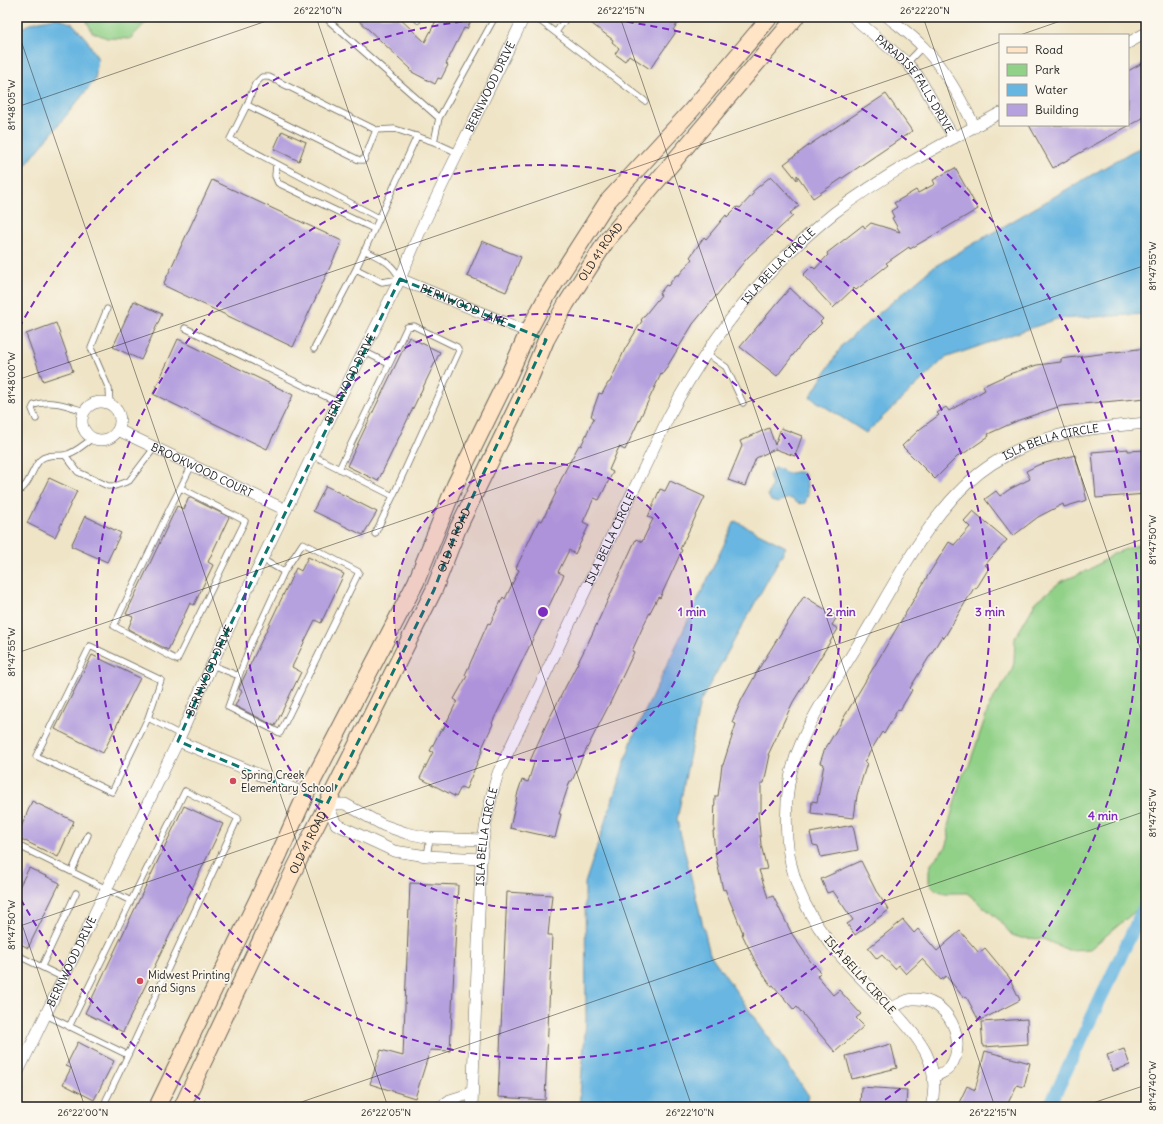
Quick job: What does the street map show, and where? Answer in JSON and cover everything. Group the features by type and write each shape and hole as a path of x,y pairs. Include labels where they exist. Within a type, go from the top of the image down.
{"street":[{"name":"BERNWOOD DRIVE","path":"17,1074 180,738 212,665 337,402 400,279 458,153 524,17"},
{"name":"OLD 41 ROAD","path":"157,1107 277,859 306,794 416,582 455,485 508,377 528,332 551,289 607,202 690,112 770,17"},
{"name":"OLD 41 ROAD","path":"182,1107 327,804 434,590 458,528 527,386 546,340 566,304 607,240 796,17"},
{"name":"PARADISE FALLS DRIVE","path":"853,17 907,63 929,93 954,138"},
{"path":"888,17 923,46 951,83 975,127"},
{"path":"1129,42 1146,33"},
{"name":"ISLA BELLA CIRCLE","path":"472,1107 483,840 490,799 498,773 669,416 718,333 764,278 817,228 864,193 954,138 999,114"},
{"name":"BERNWOOD LANE","path":"400,279 528,332"},
{"path":"528,332 546,340"},
{"path":"94,402 110,404 116,409 120,416 118,430 109,438 103,440 93,438 84,430 81,421 84,411 94,402"},
{"name":"ISLA BELLA CIRCLE","path":"931,1107 934,1095 934,1077 924,1047 911,1029 828,941 808,912 798,889 791,864 787,814 788,788 800,744 924,535 948,501 991,464 1014,451 1061,433 1087,428 1146,422"},
{"name":"BROOKWOOD COURT","path":"118,430 286,510"},
{"path":"180,738 327,804 345,804 384,825 406,833 430,838 483,840"},
{"path":"327,804 336,824 394,851 427,856 482,859"},
{"path":"891,1008 913,999 926,1001 949,1016 956,1031 958,1046 956,1058 949,1069 934,1077"},
{"path":"440,1107 450,1100 472,1093"}],"lane":[{"path":"329,17 329,21 439,118"},
{"path":"434,142 439,118 494,17"},
{"path":"535,17 645,101"},
{"path":"556,32 567,17"},
{"path":"907,63 923,46"},
{"path":"379,218 230,139 247,105 255,84 262,77 268,77 376,130 395,129 434,142 458,153"},
{"path":"247,105 359,160 364,160 376,130"},
{"path":"314,349 356,269 417,136"},
{"path":"276,164 275,176 278,183 374,230"},
{"path":"356,269 382,282 400,279 391,264 364,250"},
{"path":"107,309 91,348 109,389 110,404"},
{"path":"339,469 407,328 410,326 459,349 375,534"},
{"path":"186,328 337,402"},
{"path":"364,351 389,364"},
{"path":"706,352 726,367 743,403"},
{"path":"36,419 32,409 34,405 42,402 50,402 84,411"},
{"path":"17,492 23,489 40,460 46,456 65,455 79,448 93,438"},
{"path":"65,455 78,472 108,486 115,486 129,481 155,447"},
{"path":"312,455 393,496"},
{"path":"181,488 245,521 177,660 114,626 192,465"},
{"path":"303,543 359,572 280,733 228,707 249,648 284,572 303,543"},
{"path":"262,559 284,572"},
{"path":"90,646 161,680 148,718 112,792 36,756 90,646"},
{"path":"212,665 238,676"},
{"path":"148,718 180,738"},
{"path":"69,1027 186,791 238,818 106,1100"},
{"path":"72,871 88,835"},
{"path":"427,856 430,838"},
{"path":"17,845 131,901"},
{"path":"42,966 76,893"},
{"path":"17,955 64,978"},
{"path":"46,1015 128,1055"}],"highlighted area":[{"path":"400,279 546,340 458,528 434,590 327,804 178,741 220,646"}],"green space":[{"path":"85,17 151,17 130,39 107,38 92,32"},
{"path":"1146,542 1146,898 1144,904 1090,949 1068,950 1043,939 1021,938 1012,935 997,918 967,893 945,893 936,890 929,883 929,871 932,862 946,847 949,838 948,826 962,776 968,768 990,704 1011,672 1014,663 1015,638 1036,602 1060,582 1089,570 1115,553"}],"water":[{"path":"57,18 73,24 87,40 98,59 95,80 17,176 17,32 30,24"},
{"path":"1146,145 1146,314 1057,319 945,358 866,433 810,397 843,344 932,268 1131,152"},
{"path":"774,468 782,469 786,473 797,472 805,475 808,494 805,503 801,504 788,498 778,503 771,501 768,495 772,484 769,475"},
{"path":"735,521 786,547 700,702 677,820 710,954 809,1096 806,1107 579,1107 586,1021 585,883 633,737"}],"building":[{"path":"355,17 398,17 425,42 438,17 473,17 467,29 464,28 446,64 448,65 441,79 438,78 435,84 410,71 411,69"},
{"path":"583,17 682,17 673,30 676,32 650,69 629,55 625,61 615,54 619,48 612,42 613,40"},
{"path":"1146,61 1146,116 1129,126 1129,70"},
{"path":"886,94 912,131 813,198 797,175 797,180 784,164 812,143"},
{"path":"1030,126 1128,126 1053,168"},
{"path":"282,131 306,142 299,161 274,149"},
{"path":"955,168 978,209 910,249 909,247 886,263 888,265 856,290 854,288 833,308 803,275 812,266 815,269 828,255 827,253 863,225 865,228 871,223 900,232 892,218 894,217 891,211 897,207 894,203 916,190 918,193 935,184 933,180"},
{"path":"771,176 799,206 790,213 793,216 748,257 693,324 662,375 661,374 625,450 619,447 609,470 613,472 599,500 594,498 583,522 589,525 575,554 569,550 558,572 564,575 492,723 493,724 466,789 461,787 456,797 420,778 433,752 430,751 441,729 443,730 457,701 454,699 467,676 465,675 488,623 490,624 503,597 505,599 519,570 516,568 539,520 542,521 566,469 579,445 581,446 594,418 591,416 599,393 602,394 610,382 625,349 642,321 641,320 661,295 659,294 666,285 668,286 676,275 679,275 692,259 690,257 704,237 706,239 726,215 727,217 737,207 740,208 754,193 752,192"},
{"path":"212,180 342,241 293,347 163,285"},
{"path":"482,241 521,257 506,292 467,276"},
{"path":"790,288 823,319 820,322 822,323 803,342 777,376 740,347"},
{"path":"134,301 162,314 141,360 113,347"},
{"path":"56,323 73,371 43,381 26,334"},
{"path":"409,337 440,352 378,481 347,466"},
{"path":"178,339 293,395 267,449 153,394"},
{"path":"1146,348 1146,398 1061,406 1019,420 988,434 989,436 963,454 962,452 935,479 902,446 920,429 939,415 937,413 946,407 949,411 985,390 983,386 1009,374 1037,365 1061,362 1061,359"},
{"path":"769,428 775,445 781,428 802,436 795,456 775,449 756,458 745,486 728,480 742,446 740,441"},
{"path":"1128,449 1128,451 1146,450 1146,494 1096,498 1092,452"},
{"path":"1075,455 1087,500 1064,507 1063,504 1038,517 1013,536 985,499 996,491 1000,496 1030,479 1026,471 1038,465"},
{"path":"49,478 77,491 55,537 27,523"},
{"path":"670,481 705,497 680,549 682,550 660,598 658,597 645,622 632,651 634,652 611,701 572,781 570,781 559,814 561,814 555,838 510,828 522,780 528,782 534,763 530,761 546,725 588,643 636,539 642,542 653,519 648,517 660,489 665,491"},
{"path":"326,486 377,512 363,535 313,511"},
{"path":"189,497 229,517 208,562 213,565 194,605 190,603 168,650 128,629 133,617 126,614 177,506 184,509"},
{"path":"973,511 1007,540 985,565 989,568 976,589 974,588 944,638 942,636 910,688 912,690 900,710 898,709 884,734 882,732 864,762 867,763 857,795 854,818 811,813 812,801 817,802 824,764 820,763 824,751 949,542 954,545 970,527 964,521"},
{"path":"85,516 121,533 107,562 71,546"},
{"path":"308,557 344,574 321,623 315,620 292,667 301,672 275,726 235,706 242,691 239,688 296,568 301,571"},
{"path":"804,596 837,617 832,625 838,629 793,702 768,755 770,755 764,783 761,783 761,812 758,812 761,845 767,869 759,870 768,898 773,896 792,934 811,962 821,972 817,976 833,995 839,990 861,1014 856,1018 864,1026 835,1052 797,1007 794,1010 773,985 771,986 757,965 742,934 743,933 725,889 723,890 715,852 713,831 715,796 718,796 722,765 736,724 732,722 742,699 761,665"},
{"path":"92,655 140,678 103,753 55,729"},
{"path":"32,801 74,821 58,857 17,837"},
{"path":"184,806 223,824 123,1032 85,1013"},
{"path":"853,825 858,850 821,857 818,846 813,845 810,833"},
{"path":"861,861 876,891 889,910 855,935 847,924 853,920 833,891 827,893 821,879"},
{"path":"29,868 60,883 28,948 17,942 17,891"},
{"path":"410,883 458,885 450,1051 430,1050 415,1098 370,1084 381,1050 403,1056"},
{"path":"507,892 552,895 548,935 552,935 545,1100 498,1097"},
{"path":"903,920 914,933 918,929 937,951 960,931 979,953 985,948 1009,977 1020,1000 979,1021 966,996 964,998 946,976 941,980 922,959 906,974 898,965 895,969 882,955 877,959 868,948"},
{"path":"1027,1019 1028,1044 983,1047 981,1022"},
{"path":"78,1042 114,1061 94,1100 63,1084 71,1068 66,1066"},
{"path":"891,1044 897,1068 852,1079 846,1056"},
{"path":"1124,1049 1130,1065 1113,1071 1107,1055"},
{"path":"985,1051 1030,1063 1024,1087 1017,1085 1006,1107 957,1107 967,1086 975,1090"},
{"path":"861,1087 907,1090 906,1105 898,1105 898,1107 860,1107"}],"waterway":[{"path":"1049,1107 1146,903"}],"place":[{"name":"Spring Creek Elementary School","path":"233,781"},
{"name":"Midwest Printing and Signs","path":"140,981"}]}
